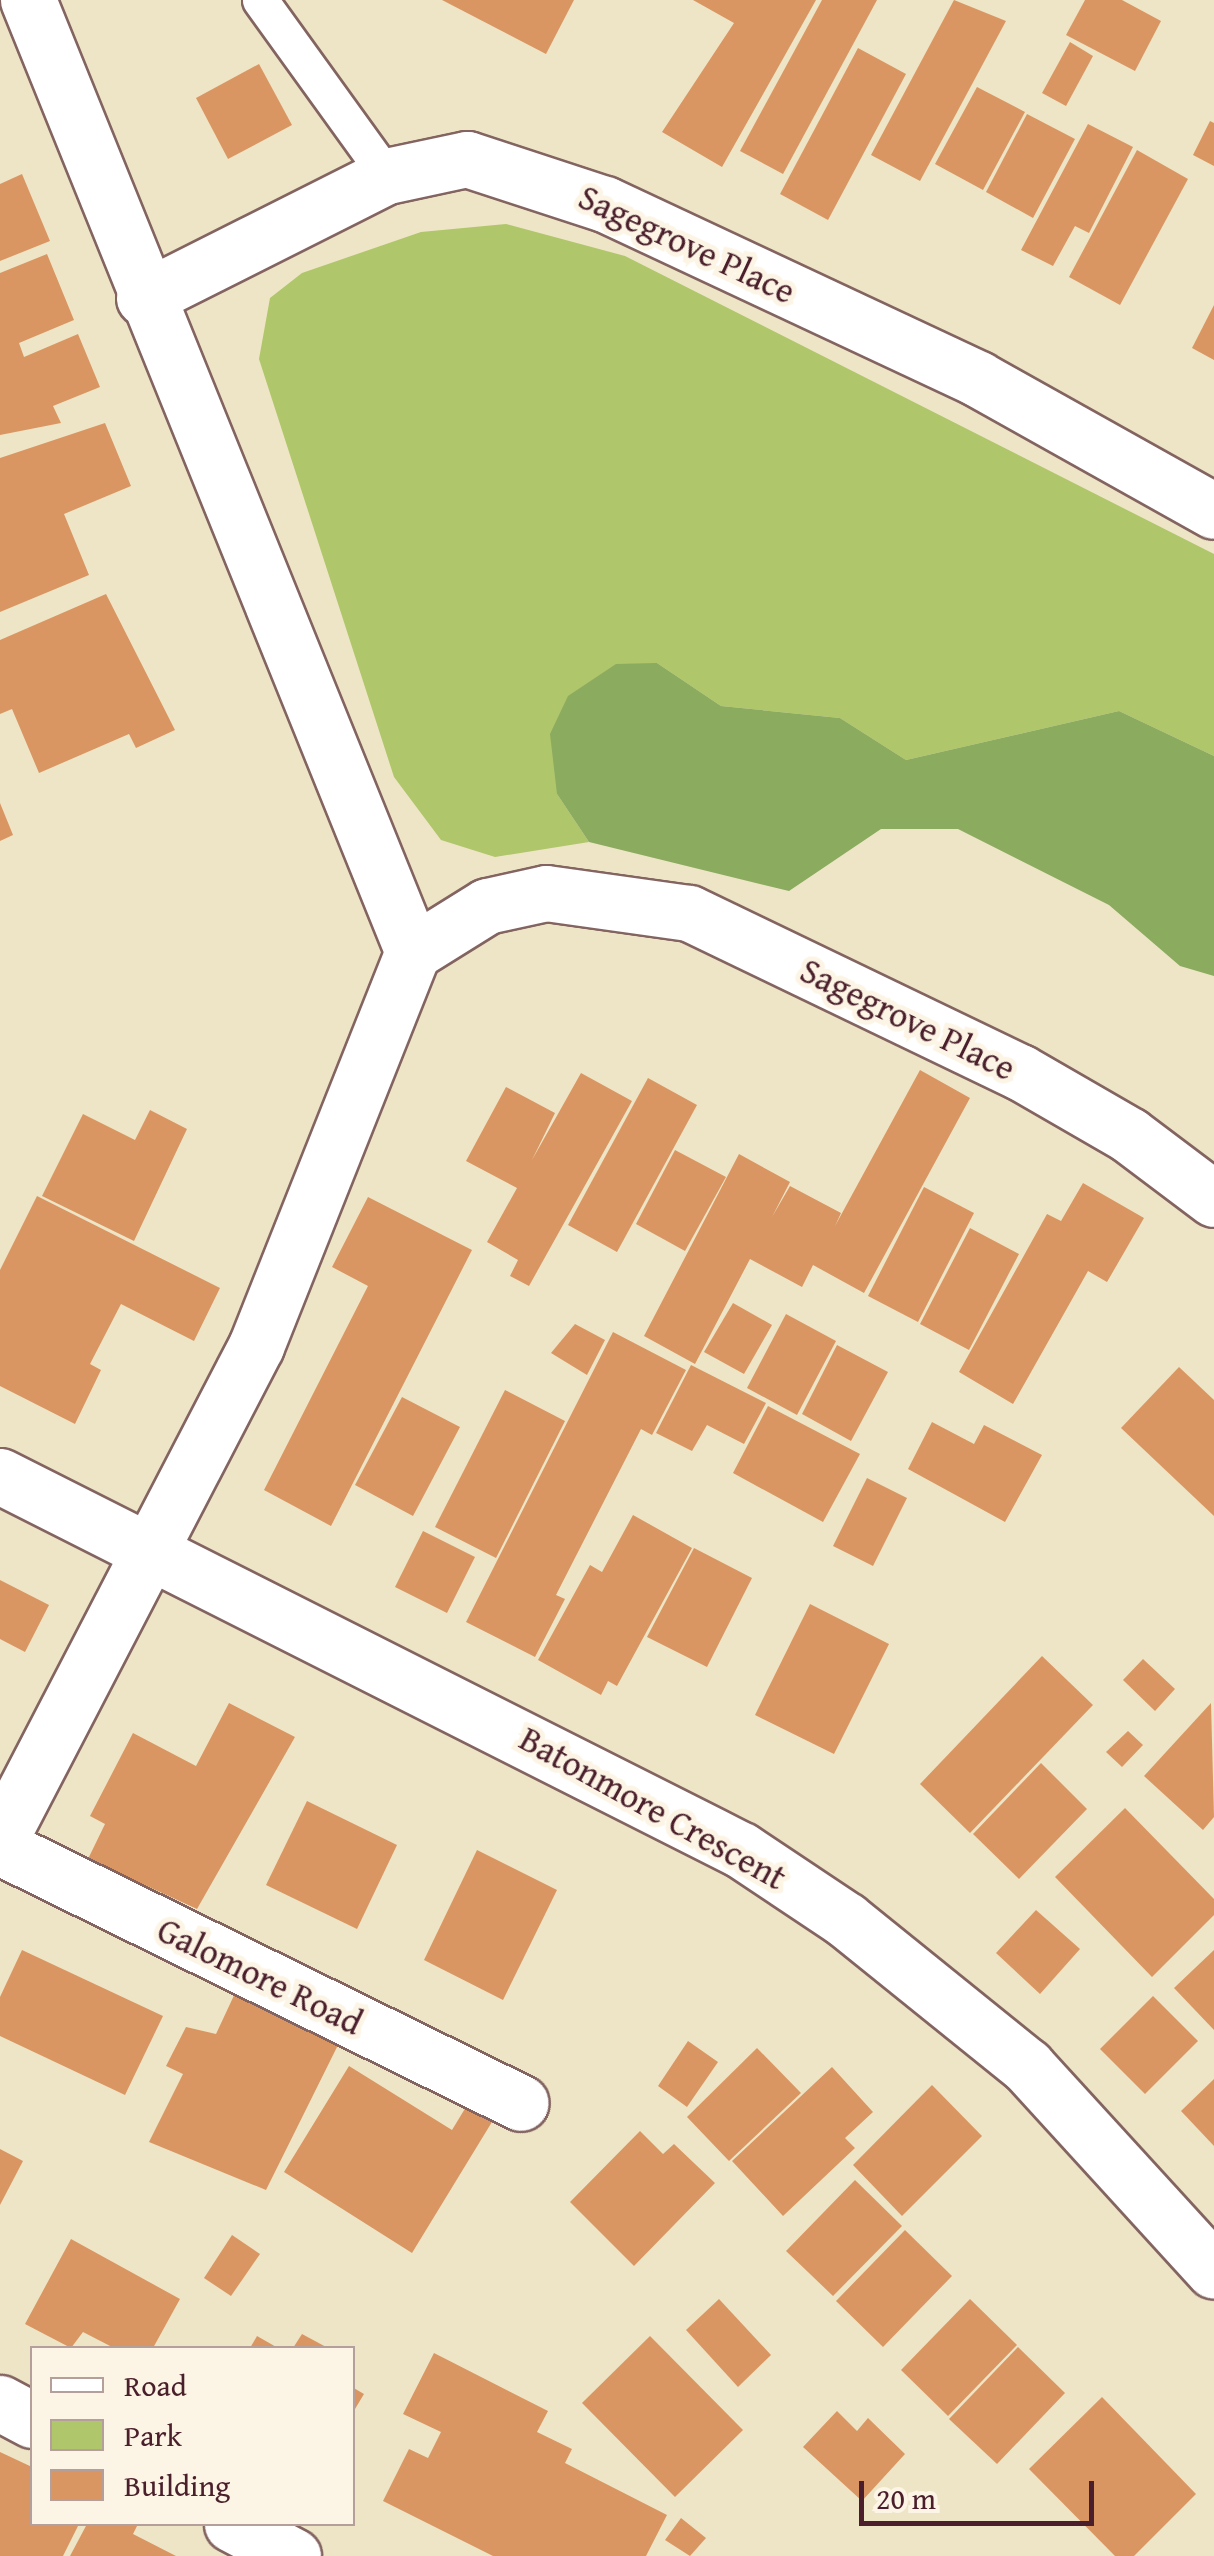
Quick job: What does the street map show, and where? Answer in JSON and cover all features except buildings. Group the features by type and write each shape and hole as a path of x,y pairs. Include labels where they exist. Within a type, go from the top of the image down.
{"street":[{"path":"28,0 144,298 413,952 256,1346 148,1551"},
{"name":"Sagegrove Place","path":"144,298 387,176 467,160 605,204 978,379 1214,511"},
{"name":"Sagegrove Place","path":"413,952 488,906 546,893 689,913 1020,1072 1129,1135 1214,1199"},
{"name":"Batonmore Crescent","path":"0,1476 524,1734 741,1850 846,1920 1027,2066 1214,2271"},
{"name":"Galomore Road","path":"148,1551 0,1843 521,2103"},
{"path":"0,2403 30,2419"},
{"path":"236,2526 293,2556"}],"lane":[{"path":"260,0 387,176"}],"green space":[{"path":"506,224 625,256 1214,554 1214,756 1119,711 906,760 840,718 721,706 657,663 557,794 589,842 495,857 441,840 394,777 259,359 270,298 302,273 421,232"},
{"path":"657,663 721,706 840,718 906,760 1119,711 1214,756 1214,976 1180,966 1109,905 958,829 881,829 789,891 589,842 557,794 550,734 568,696 616,664"}]}
